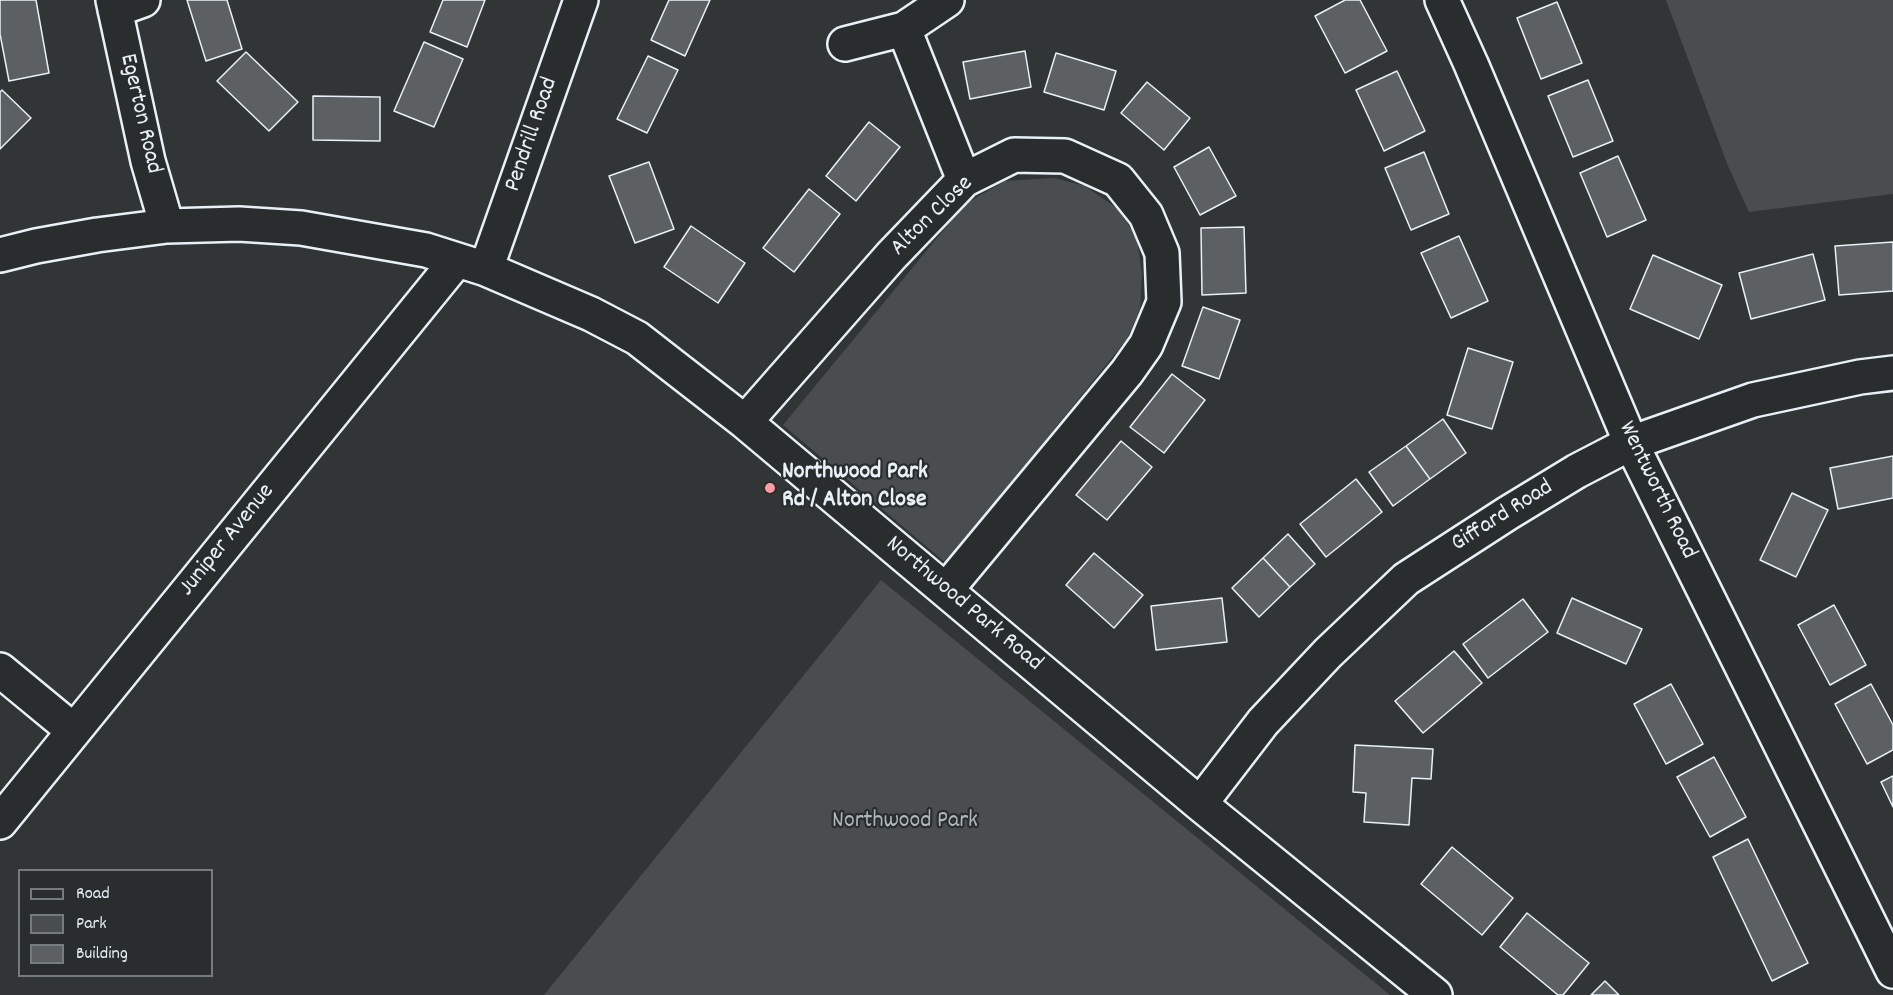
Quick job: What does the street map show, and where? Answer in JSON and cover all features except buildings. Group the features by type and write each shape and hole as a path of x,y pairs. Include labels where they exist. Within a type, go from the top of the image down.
{"street":[{"name":"Pendrill Road","path":"472,265 580,0"},
{"path":"845,44 904,28 947,0"},
{"name":"Wentworth Road","path":"1442,0 1631,443 1893,971"},
{"name":"Egerton Road","path":"124,3 148,161 167,226"},
{"path":"904,28 964,180"},
{"name":"Alton Close","path":"746,422 891,256 964,180 1014,155 1065,156 1118,180 1146,215 1162,253 1164,302 1146,345 1127,372 946,590"},
{"name":"Northwood Park Road","path":"0,255 97,235 167,226 239,224 301,228 426,250 472,265 591,314 637,338 746,422 1200,804 1435,995"},
{"name":"Juniper Avenue","path":"0,822 74,730 472,265"},
{"name":"Giffard Road","path":"1200,804 1263,722 1328,653 1406,579 1528,501 1631,443 1753,400 1860,377 1893,373"},
{"path":"0,670 74,730"}],"green space":[{"path":"1666,0 1893,0 1893,194 1749,212 1728,166"},
{"path":"1054,178 1085,186 1118,209 1137,238 1142,274 1140,309 1127,339 946,563 783,425 965,204 1005,181"},
{"name":"Northwood Park","path":"881,580 1390,995 544,995"}],"place":[{"name":"Northwood Park Rd / Alton Close","path":"770,488"}]}
